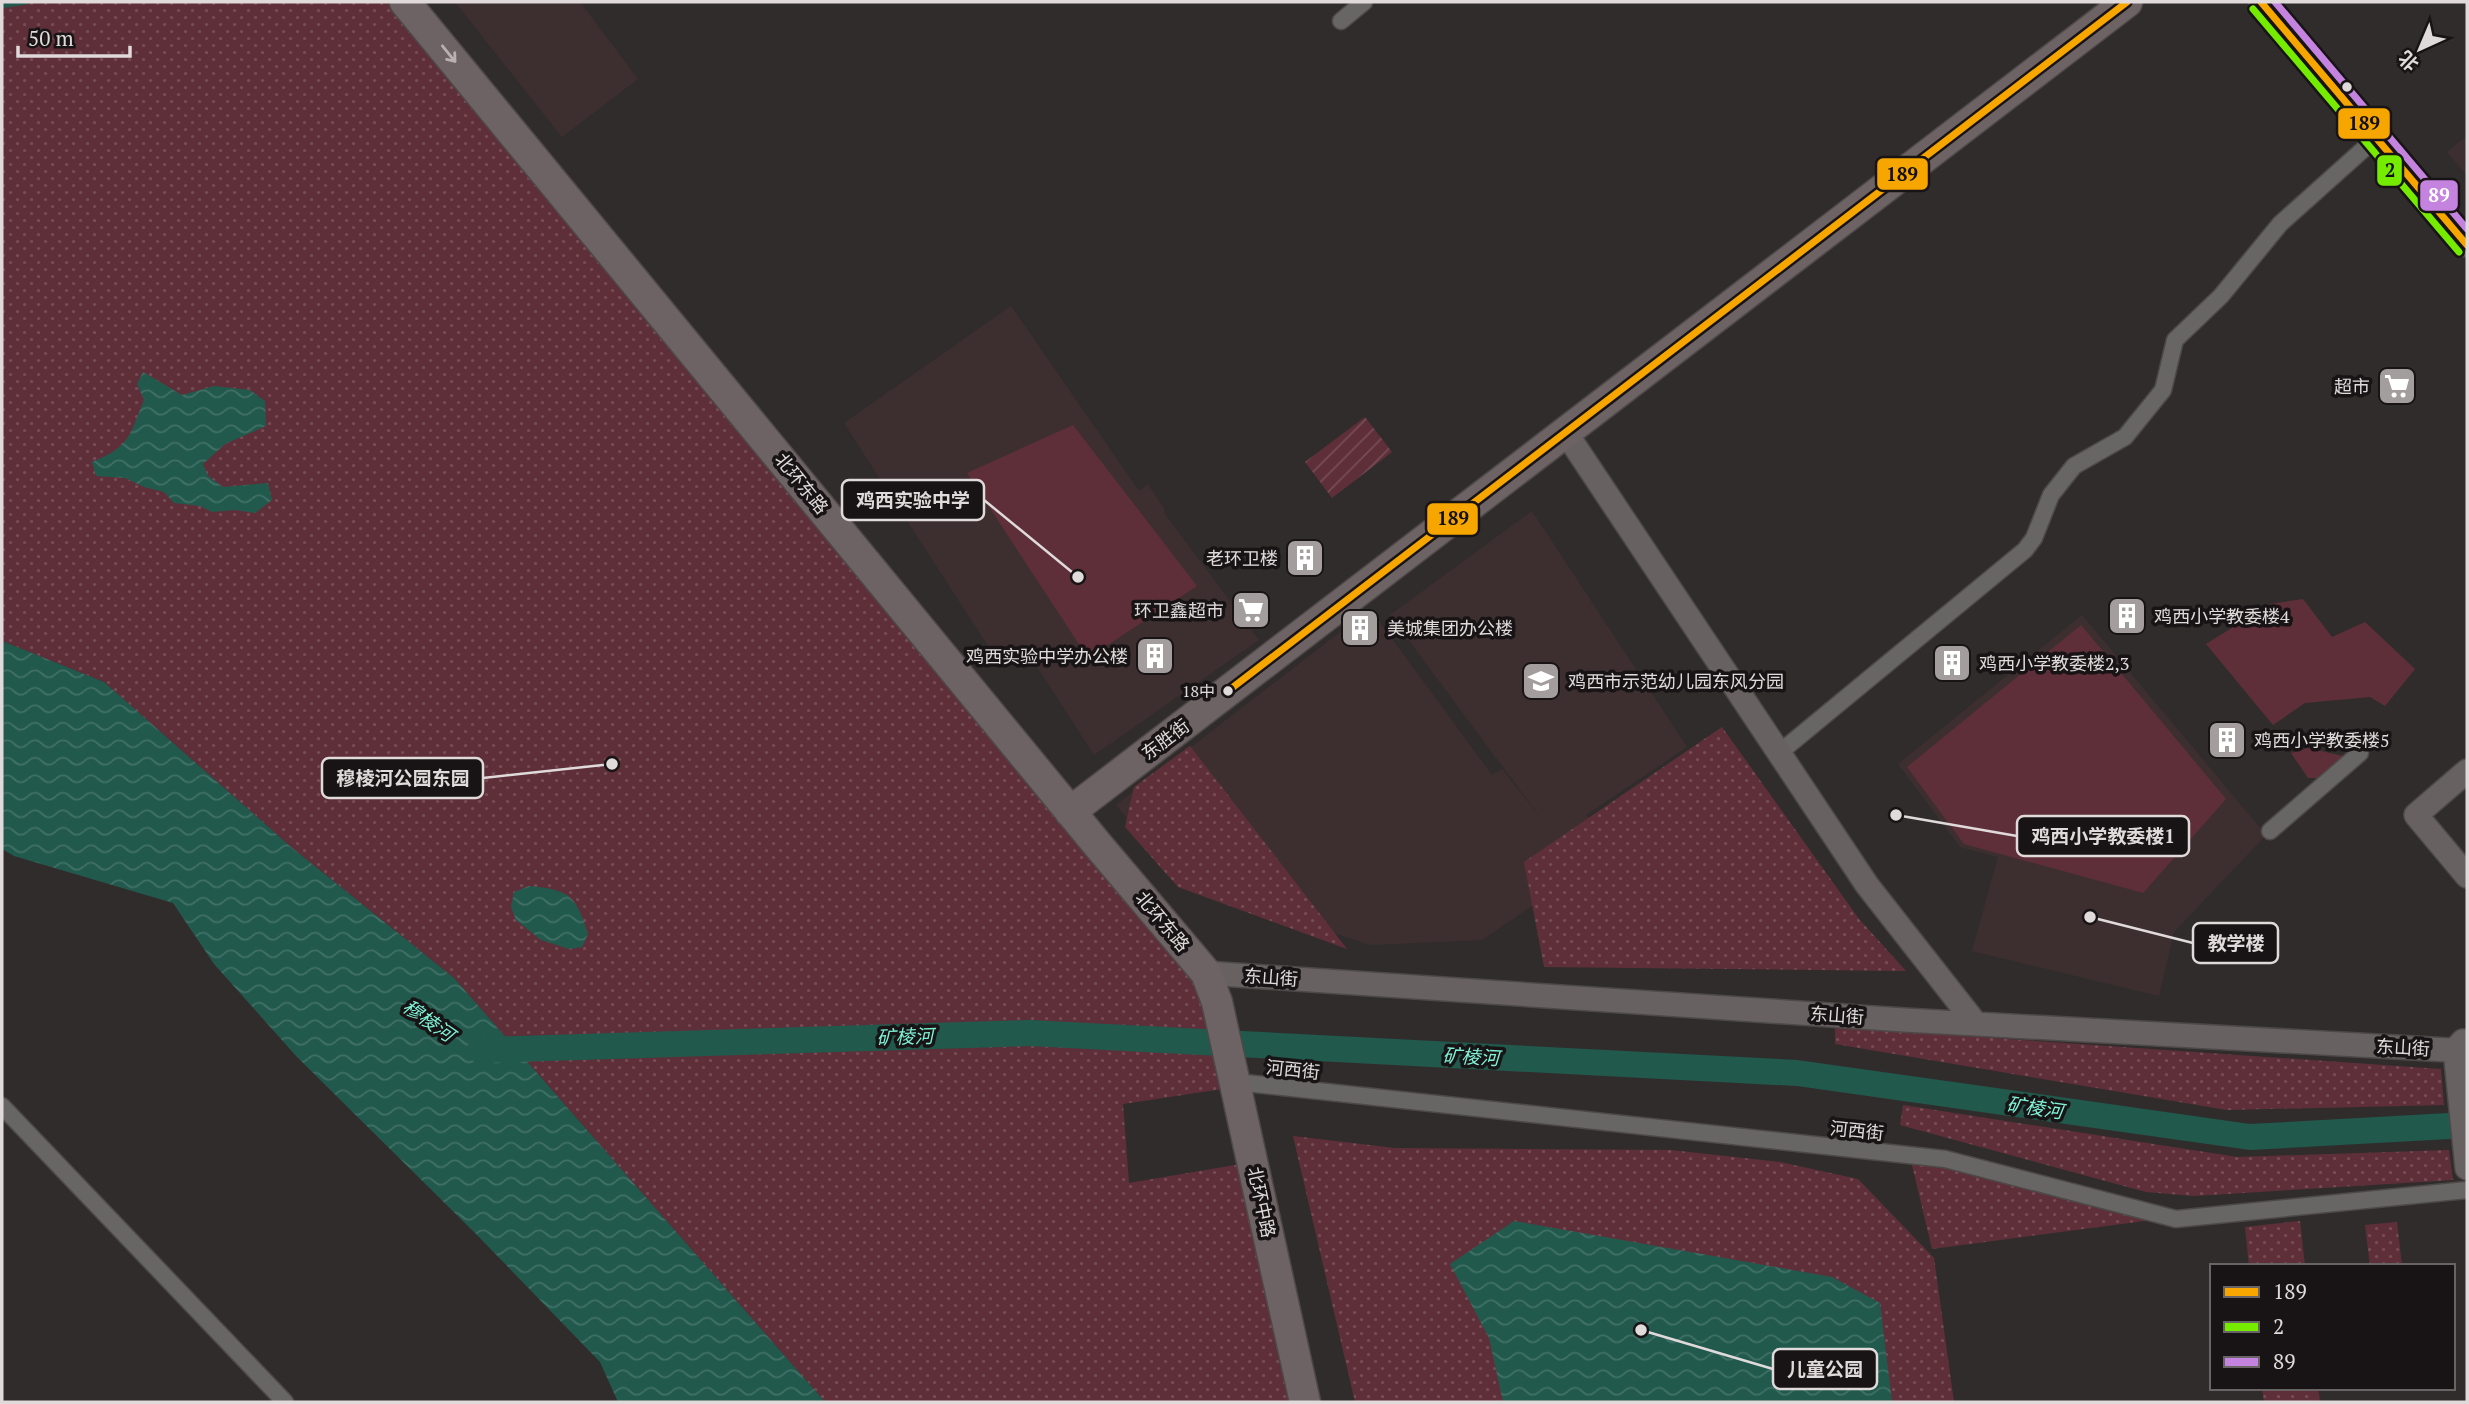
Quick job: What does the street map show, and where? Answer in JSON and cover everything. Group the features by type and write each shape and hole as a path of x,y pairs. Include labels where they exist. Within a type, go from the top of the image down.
{"highway":[{"name":"北环东路","path":"405,2 1078,807"},
{"name":"北环东路","path":"432,2 1221,988"},
{"name":"东胜街","path":"1078,807 2127,2"},
{"name":"北环中路","path":"1221,988 1321,1402"},
{"name":"北环中路","path":"1244,1083 1305,1402"}],"main road":[{"path":"2261,2 2467,245"},
{"path":"1566,433 1867,885 1976,1024"},
{"path":"2467,771 2416,815 2467,876"},
{"name":"东山街","path":"1221,988 2463,1046"},
{"path":"2463,1046 2467,1168"}],"street":[{"path":"1341,20 1364,2"},
{"path":"1779,753 2025,550 2034,538 2051,495 2074,466 2125,437 2162,390 2175,340 2221,296 2280,224 2376,138"},
{"path":"2270,831 2360,753"},
{"name":"河西街","path":"1244,1083 1945,1159 2176,1219 2467,1190"},
{"path":"2,1106 285,1402"}],"shaded area":[{"path":"2,2 399,2 1202,978 1229,1088 1123,1104 1129,1183 1247,1163 1297,1402 825,1402 454,978 291,847 104,682 2,641"},
{"path":"455,2 580,2 638,79 562,137"},
{"path":"2467,136 2467,176 2447,152"},
{"path":"1011,306 1139,491 1148,484 1165,514 1259,640 1094,755 1025,648 999,663 844,423"},
{"path":"1365,417 1392,452 1332,498 1305,462"},
{"path":"1073,425 1197,586 1088,658 967,473"},
{"path":"1532,511 1687,747 1586,815 1612,851 1482,940 1370,945 1180,881 1116,805 1370,609 1492,775 1502,769 1546,825 1390,615"},
{"path":"2303,599 2332,637 2365,622 2415,669 2385,706 2370,697 2305,703 2273,725 2206,644 2270,604"},
{"path":"2082,615 2266,835 2174,932 2159,996 1972,951 1998,857 1960,847 1898,764"},
{"path":"2081,625 2226,799 2143,893 1964,844 1907,767"},
{"path":"1722,727 1859,919 1906,971 1544,967 1524,862"},
{"path":"1190,746 1347,949 1178,887 1125,827 1134,787"},
{"path":"2308,748 2343,756 2322,778 2308,778 2291,753"},
{"path":"1835,1027 2441,1069 2444,1105 2227,1110 1835,1044"},
{"path":"1903,1105 2237,1157 2449,1150 2453,1180 2194,1196 2146,1192 1900,1125"},
{"path":"1293,1136 1395,1148 1671,1150 1780,1162 1858,1179 1934,1258 1954,1402 1355,1402"},
{"path":"1911,1161 1949,1164 2152,1220 1932,1249"},
{"path":"2300,1221 2305,1264 2249,1264 2245,1227"},
{"path":"2397,1222 2402,1264 2370,1264 2365,1225"},
{"path":"2262,1390 2318,1390 2320,1402 2264,1402"}],"water":[{"path":"143,372 182,395 214,386 250,390 265,401 266,426 225,444 203,464 208,476 223,487 268,483 272,500 255,513 235,510 212,512 200,506 174,503 164,492 125,478 96,476 92,462 122,445 131,431 144,400 137,384"},
{"name":"穆棱河","path":"2,641 104,682 291,847 454,978 825,1402 618,1402 600,1362 477,1235 297,1057 214,964 173,903 14,856 2,849"},
{"path":"529,886 563,893 575,903 588,934 582,947 569,949 541,940 516,920 511,907 514,892"},
{"path":"1514,1221 1832,1277 1880,1303 1892,1402 1503,1402 1489,1338 1450,1264"}],"waterway":[{"path":"2,6 27,2"},
{"name":"矿棱河","path":"480,1050 1030,1033 1797,1073 2250,1137 2467,1125"}],"transit line":[{"name":"189","path":"1228,691 2127,2"},
{"name":"189","path":"2261,2 2467,245"},
{"name":"89","path":"2275,2 2467,229"},
{"name":"2","path":"2253,9 2459,252"}],"place":[{"name":"超市","path":"2397,386"},
{"name":"老环卫楼","path":"1305,558"},
{"name":"鸡西实验中学","path":"1078,577"},
{"name":"环卫鑫超市","path":"1251,610"},
{"name":"鸡西小学教委楼4","path":"2127,616"},
{"name":"美城集团办公楼","path":"1360,628"},
{"name":"鸡西实验中学办公楼","path":"1155,656"},
{"name":"鸡西小学教委楼2,3","path":"1952,663"},
{"name":"鸡西市示范幼儿园东风分园","path":"1541,681"},
{"name":"18中","path":"1228,691"},
{"name":"鸡西小学教委楼5","path":"2227,740"},
{"name":"穆棱河公园东园","path":"612,764"},
{"name":"鸡西小学教委楼1","path":"1896,815"},
{"name":"教学楼","path":"2090,917"},
{"name":"儿童公园","path":"1641,1330"}]}
